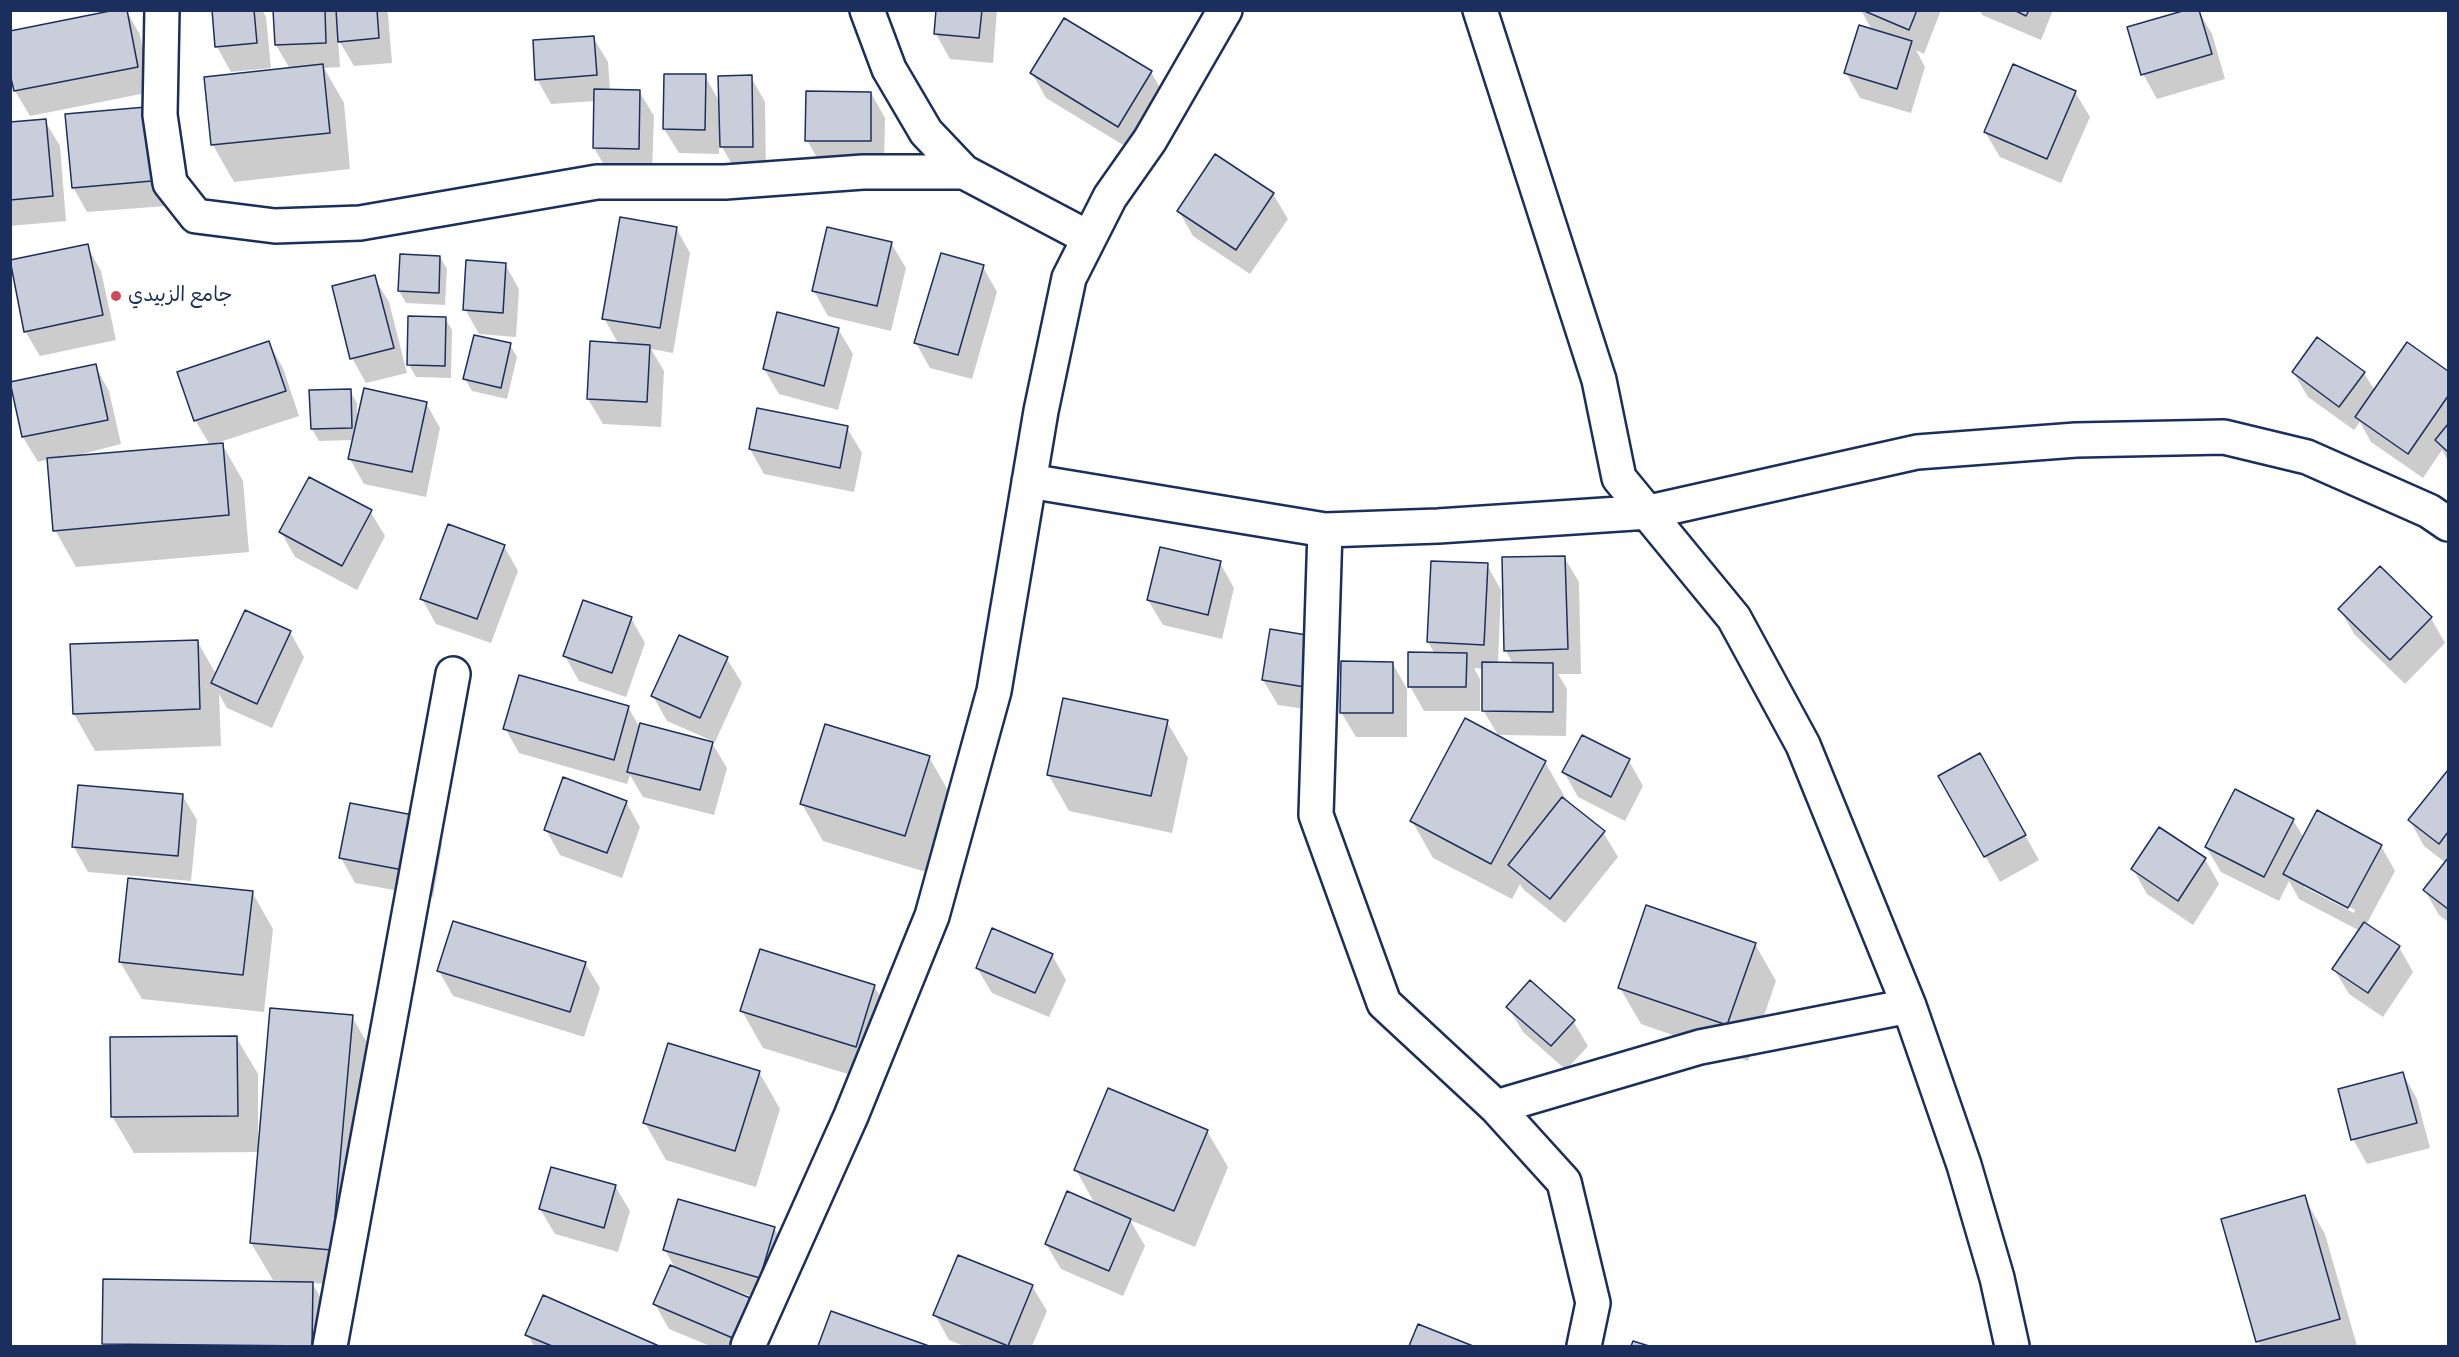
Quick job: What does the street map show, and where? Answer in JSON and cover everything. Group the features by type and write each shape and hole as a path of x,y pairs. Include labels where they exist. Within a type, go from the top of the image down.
{"street":[{"path":"162,10 160,115 170,183 196,216 275,226 360,224 597,182 725,182 863,172 964,172"},
{"path":"867,10 889,69 926,132 964,172 1089,238"},
{"path":"748,1347 851,1116 932,916 994,691 1029,480 1069,278 1110,197 1150,140 1224,10"},
{"path":"1480,10 1599,380 1619,478 1734,618 1803,745 1909,1006 1964,1165 1997,1278 2012,1347"},
{"path":"1029,480 1325,530 1438,526 1649,512 1917,452 2076,440 2223,437 2307,457 2429,511 2448,524"},
{"path":"1325,530 1316,815 1384,1004 1496,1107 1564,1182 1593,1303 1584,1347"},
{"path":"330,1347 453,675"},
{"path":"1496,1107 1700,1047 1909,1006"}],"building":[{"path":"115,10 127,10 138,67 14,91 10,74 10,31"},
{"path":"212,10 254,10 257,43 215,47"},
{"path":"273,10 325,10 326,43 275,45"},
{"path":"336,10 377,10 379,38 338,42"},
{"path":"936,10 982,10 979,38 934,34"},
{"path":"1862,10 1917,10 1909,30"},
{"path":"2014,10 2029,10 2026,16"},
{"path":"2186,10 2199,10 2212,54 2141,75 2127,27"},
{"path":"1064,18 1152,71 1118,127 1030,73"},
{"path":"1859,25 1912,41 1897,89 1844,73"},
{"path":"594,36 597,75 535,80 533,40"},
{"path":"323,64 330,133 211,145 204,77"},
{"path":"2013,64 2076,91 2047,159 1984,132"},
{"path":"664,74 706,74 705,130 663,129"},
{"path":"752,75 753,147 720,147 718,76"},
{"path":"594,89 640,90 639,149 593,148"},
{"path":"806,91 871,92 871,141 805,141"},
{"path":"146,107 152,181 72,188 65,114"},
{"path":"46,119 53,196 10,200 10,122"},
{"path":"1215,154 1274,193 1236,250 1177,211"},
{"path":"620,217 677,227 660,328 602,319"},
{"path":"827,227 892,242 877,306 812,291"},
{"path":"88,244 103,315 24,332 10,260"},
{"path":"941,253 984,265 958,355 914,343"},
{"path":"400,254 440,256 439,293 398,291"},
{"path":"466,260 506,263 503,313 463,310"},
{"path":"375,275 394,348 350,359 332,286"},
{"path":"777,312 839,328 824,386 763,369"},
{"path":"408,316 446,317 445,366 407,365"},
{"path":"474,335 511,343 501,388 463,379"},
{"path":"2317,337 2365,372 2339,407 2292,372"},
{"path":"269,341 286,391 194,421 177,372"},
{"path":"590,341 650,345 647,402 587,399"},
{"path":"2407,342 2448,371 2448,396 2408,454 2355,417"},
{"path":"96,364 108,420 22,437 10,382"},
{"path":"364,388 427,402 412,472 348,459"},
{"path":"351,389 352,428 311,429 309,390"},
{"path":"757,408 848,426 840,468 749,449"},
{"path":"2448,424 2448,452 2435,440"},
{"path":"223,443 229,515 53,531 47,458"},
{"path":"309,477 372,510 342,566 279,532"},
{"path":"448,524 505,545 477,619 420,599"},
{"path":"1160,547 1221,561 1208,615 1147,600"},
{"path":"1565,556 1568,649 1504,651 1502,557"},
{"path":"1431,561 1488,563 1484,645 1427,642"},
{"path":"2380,566 2432,617 2390,660 2338,609"},
{"path":"583,600 632,617 612,673 563,656"},
{"path":"245,610 291,631 257,704 211,683"},
{"path":"1270,629 1319,637 1311,688 1262,680"},
{"path":"679,635 728,657 700,718 651,696"},
{"path":"198,640 200,709 73,714 70,644"},
{"path":"1408,652 1467,653 1466,687 1408,687"},
{"path":"1341,661 1393,662 1393,713 1340,713"},
{"path":"1482,662 1553,663 1553,712 1482,711"},
{"path":"519,675 629,706 614,760 503,729"},
{"path":"1063,698 1168,720 1151,796 1047,775"},
{"path":"1465,718 1546,761 1491,864 1410,821"},
{"path":"640,723 713,742 700,790 627,772"},
{"path":"825,724 930,756 905,836 800,804"},
{"path":"1582,735 1630,759 1611,797 1562,772"},
{"path":"1980,753 2026,835 1984,857 1938,776"},
{"path":"2448,770 2448,832 2439,844 2408,820"},
{"path":"563,777 627,801 607,853 544,830"},
{"path":"78,785 183,794 178,856 72,847"},
{"path":"2235,789 2294,819 2264,877 2205,847"},
{"path":"1562,797 1605,831 1550,899 1508,865"},
{"path":"350,803 429,818 419,873 339,858"},
{"path":"2317,810 2382,845 2348,908 2283,874"},
{"path":"2159,827 2206,858 2178,901 2131,869"},
{"path":"2448,858 2448,909 2423,890"},
{"path":"128,878 253,891 243,975 119,962"},
{"path":"1646,905 1756,943 1727,1025 1618,988"},
{"path":"453,921 586,962 570,1012 437,971"},
{"path":"2364,922 2400,946 2368,993 2332,969"},
{"path":"992,928 1053,954 1035,993 976,968"},
{"path":"760,949 875,985 856,1047 740,1011"},
{"path":"1530,980 1575,1020 1551,1046 1506,1007"},
{"path":"270,1008 353,1015 332,1250 250,1243"},
{"path":"237,1036 238,1116 111,1117 110,1037"},
{"path":"668,1043 760,1071 735,1151 643,1123"},
{"path":"2403,1072 2417,1123 2351,1140 2338,1089"},
{"path":"1108,1088 1208,1130 1174,1211 1074,1170"},
{"path":"551,1167 616,1185 604,1228 539,1209"},
{"path":"1067,1191 1131,1219 1109,1271 1045,1244"},
{"path":"2305,1195 2340,1319 2256,1342 2221,1219"},
{"path":"678,1199 775,1227 760,1278 663,1250"},
{"path":"958,1255 1033,1285 1008,1346 933,1315"},
{"path":"670,1265 760,1302 742,1342 653,1304"},
{"path":"103,1279 313,1282 312,1346 102,1344"},
{"path":"543,1295 659,1346 552,1346 525,1335"},
{"path":"831,1311 929,1346 818,1346"},
{"path":"1418,1324 1473,1346 1409,1346"},
{"path":"1633,1341 1649,1346 1631,1346"}],"place":[{"name":"جامع الزبيدي","path":"116,296"}]}
